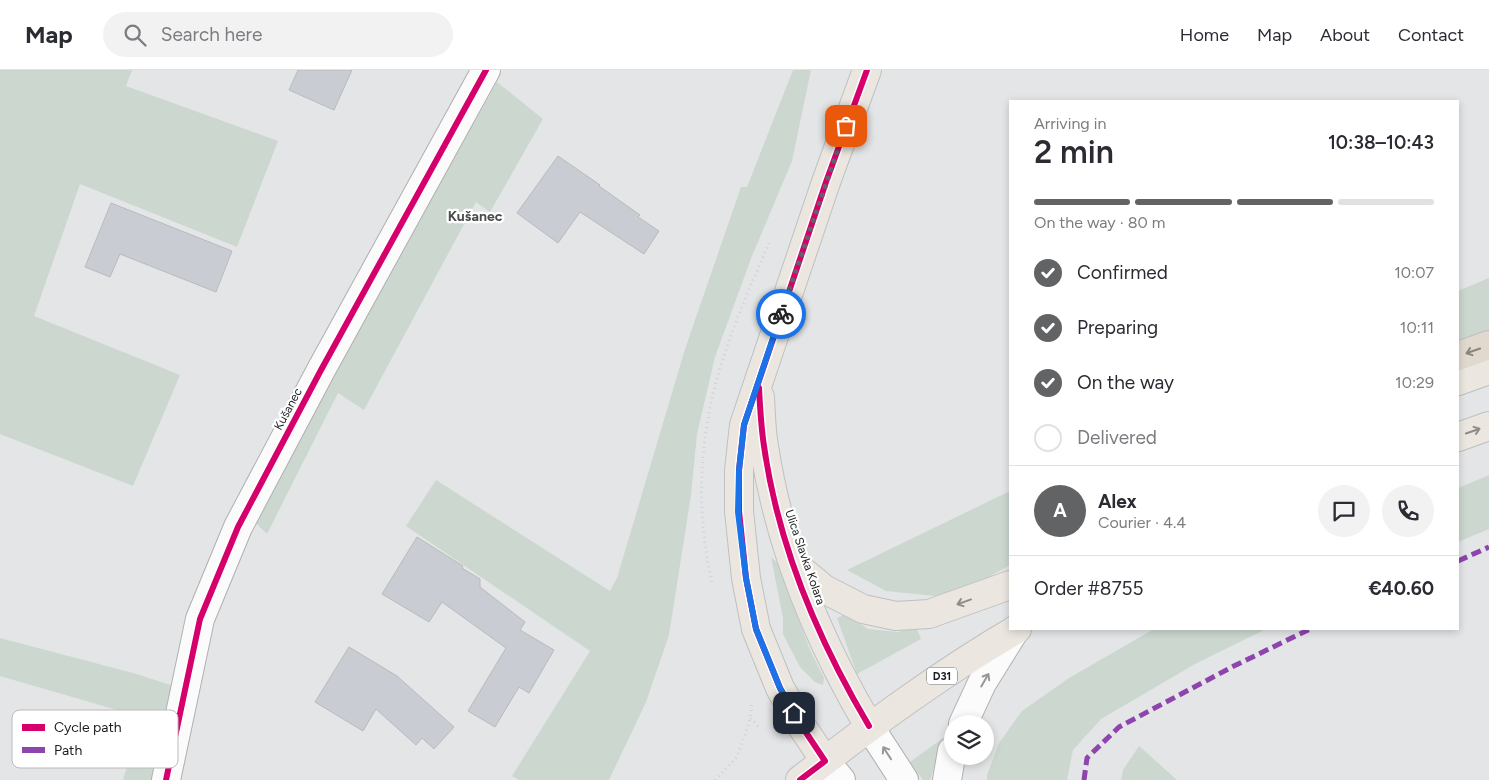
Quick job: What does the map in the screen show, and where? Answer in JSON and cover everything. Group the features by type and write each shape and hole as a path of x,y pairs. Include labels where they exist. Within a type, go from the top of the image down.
{"highway":[{"path":"1459,356 1489,345"}],"main road":[{"name":"Ulica Slavka Kolara","path":"833,771 801,725 780,688 756,629 746,578 738,512 739,470 744,425 823,191 867,70"},
{"path":"1459,381 1489,370"},
{"name":"Ulica Slavka Kolara","path":"759,384 763,445 773,498 793,564 815,622 845,686 869,726"},
{"path":"1459,437 1489,426"},
{"path":"793,564 824,589 863,609 896,616 929,614 1009,585"},
{"name":"D31","path":"800,780 833,771 869,726 922,689 1014,630"}],"street":[{"name":"Kušanec","path":"178,724 200,620 238,527 321,370 486,70"},
{"path":"967,715 982,684 1015,630"},
{"path":"869,726 904,780"},
{"path":"947,780 950,765"}],"path":[{"path":"750,718 759,728"}],"shaded area":[{"path":"0,70 132,70 126,86 278,141 237,247 80,184 34,316 180,375 133,486 0,434"},
{"path":"793,70 811,70 792,161 752,256 715,357 697,434 691,495 669,635 646,702 609,780 519,780 512,776 590,651 406,526 436,480 610,591 617,578 685,349 741,187 747,187"},
{"path":"497,82 543,119 490,212 476,202 364,410 338,393 267,534 256,523 326,386"},
{"path":"1489,278 1489,331 1459,344 1459,291"},
{"path":"1489,475 1489,529 1459,542 1459,488"},
{"path":"1009,491 1009,566 969,588 935,596 886,591 847,570"},
{"path":"771,557 781,566 788,591 810,650 824,678 823,685 815,682 800,667 783,634 783,618"},
{"path":"846,614 868,629 898,632 916,627 921,639 857,674 837,618"},
{"path":"1152,630 1264,630 1195,664 1101,719 1073,750 1067,780 987,780 991,765 994,765 994,756 999,743 1022,711 1069,678"},
{"path":"0,638 133,673 177,687 171,710 117,710 0,676"},
{"path":"943,738 930,780 923,780 910,762"},
{"path":"1139,746 1177,780 1121,780 1123,770"},
{"path":"126,768 156,768 153,780 123,780"}],"building":[{"path":"298,70 352,70 334,110 289,90"},
{"path":"558,156 600,185 640,215 638,217 659,231 644,254 580,212 558,243 517,213"},
{"path":"111,203 232,251 216,292 120,254 110,277 85,267"},
{"path":"417,537 480,579 480,587 525,622 520,630 554,650 529,693 519,687 495,727 468,711 506,648 442,602 429,622 382,594"},
{"path":"349,647 397,676 454,727 434,749 422,738 416,745 376,709 363,731 315,702"}],"marked path":[{"path":"1459,561 1489,547"},
{"path":"1084,780 1087,758 1119,727 1232,667 1308,630"}],"cycle path":[{"path":"178,723 200,619 238,527 321,370 486,70"},
{"path":"800,780 825,761 801,725 780,688 756,629 746,578 739,511 739,470 744,425 826,182 867,70"},
{"path":"759,388 763,439 770,483 790,555 817,626 850,693 869,726"},
{"path":"166,780 169,768"}],"way so far":[{"path":"781,314 846,126"}],"district":[{"name":"Kušanec","path":"475,216"}],"route":[{"path":"781,314 744,425 739,470 738,512 746,578 756,629 780,688 794,713"}]}
